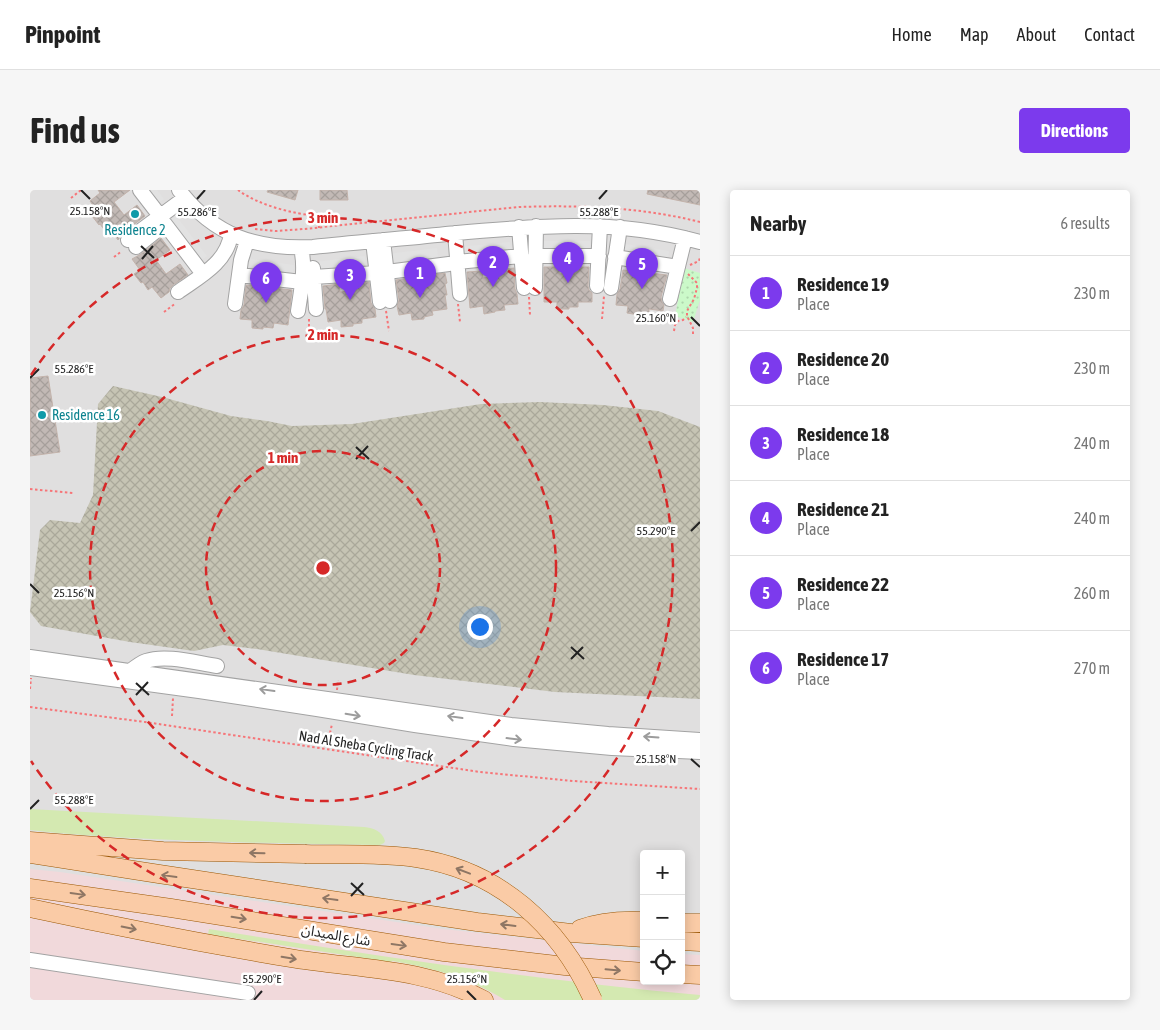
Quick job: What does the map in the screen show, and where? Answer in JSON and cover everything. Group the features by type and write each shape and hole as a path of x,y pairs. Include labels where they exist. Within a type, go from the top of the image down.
{"main road":[{"path":"30,842 162,851 384,856 418,858 451,866 497,887 538,918 570,958 593,1000"},
{"path":"30,854 477,922 640,938"},
{"name":"شارع الميدان","path":"30,888 161,906 444,952 556,965 640,972"},
{"path":"30,908 124,928 261,953 414,975 449,984 484,1000"},
{"path":"571,932 610,921 640,921"},
{"path":"685,922 700,923"},
{"path":"685,941 700,942"}],"street":[{"path":"140,190 203,274"},
{"path":"132,243 162,220 185,197 209,220 231,234 251,235 272,247 307,247 536,226 620,227 662,233 700,242"},
{"path":"528,256 536,226"},
{"path":"600,226 599,256 604,287 615,258 620,227"},
{"path":"519,227 528,256 529,288"},
{"path":"178,292 214,266 222,257 231,234"},
{"path":"451,234 455,294"},
{"path":"235,304 241,260 251,235"},
{"path":"670,299 685,238"},
{"path":"378,241 385,302"},
{"path":"307,247 304,266 316,309"},
{"path":"239,275 307,280 528,256 599,256"},
{"path":"615,258 678,267"},
{"path":"298,311 307,280"},
{"path":"30,657 511,725 700,740"},
{"path":"129,672 146,661 157,659 217,666"},
{"path":"30,668 199,691 514,739 612,748 700,752"},
{"path":"30,960 248,993"}],"path":[{"path":"71,198 81,190"},
{"path":"238,190 254,199 273,206 293,212 318,216 319,228"},
{"path":"251,235 519,207 546,206 628,209 670,215 700,222"},
{"path":"693,335 687,311 694,299 699,282 687,273 686,269 688,265 699,261 700,257"},
{"path":"674,330 678,321 683,320 687,316"},
{"path":"30,489 73,493"},
{"path":"337,690 338,680"},
{"path":"172,716 173,697"},
{"name":"Nad Al Sheba Cycling Track","path":"30,707 480,772 573,781 700,789"}],"shaded area":[{"path":"30,190 700,190 700,1000 30,1000"},
{"path":"146,190 157,190 164,199 157,204"},
{"path":"176,216 207,256 200,261 169,221"},
{"path":"538,241 590,241 590,252 538,251"},
{"path":"510,242 511,252 461,257 459,247"},
{"path":"619,243 669,251 668,260 618,251"},
{"path":"437,248 438,257 388,263 387,254"},
{"path":"365,256 366,265 316,270 315,262"},
{"path":"243,258 294,265 293,273 241,266"},
{"path":"113,386 231,416 292,426 352,424 481,404 540,402 603,405 658,411 700,427 700,699 555,692 414,675 223,645 194,651 41,626 30,612 40,530 50,520 80,523 93,495 98,404"},
{"path":"30,869 443,929 640,951 640,985 685,985 685,954 700,955 700,1000 30,1000"}],"green space":[{"path":"684,268 700,273 700,300 693,322 675,316"},
{"path":"30,809 364,827 377,831 385,841 380,845 256,843 56,833 30,830"},
{"path":"209,929 515,974 700,995 700,1000 505,1000 478,985 423,967 208,934"}],"building":[{"name":"Residence 2","path":"98,190 130,190 114,202 124,215 137,205 145,216 123,233 118,240 110,229 106,232 92,216 97,211 90,201 100,193"},
{"path":"268,190 298,190 295,200 267,192"},
{"path":"320,190 347,190 348,200 320,200"},
{"path":"648,190 700,190 700,205 647,194"},
{"path":"161,238 170,250 156,260 166,274 180,264 188,275 173,285 169,292 161,298 152,287 148,290 143,282 141,283 134,274 140,270 132,259"},
{"path":"544,267 559,267 559,274 574,273 574,267 589,267 588,286 592,293 592,302 578,302 578,307 557,309 557,302 544,302"},
{"path":"514,268 518,304 504,305 505,310 484,314 483,306 470,308 467,272 482,271 483,278 498,276 497,270"},
{"path":"623,270 635,271 634,278 649,280 650,273 667,275 661,297 664,305 663,311 649,309 649,314 639,313 639,315 627,313 628,306 616,305"},
{"path":"445,273 447,309 432,311 433,315 424,317 424,319 412,320 411,313 399,315 396,280 409,278 410,284 425,282 424,276"},
{"path":"369,282 371,303 375,309 376,317 362,319 362,323 353,324 353,326 341,327 341,320 328,322 323,286 339,284 340,292 355,290 354,283"},
{"path":"246,285 259,286 258,292 273,294 274,288 292,290 288,325 274,323 273,328 252,328 252,320 240,319 241,310 244,305"},
{"name":"Residence 16","path":"48,376 60,452 30,456 30,378"}],"place":[{"name":"Residence 2","path":"135,214"},
{"name":"Residence 21","path":"568,283"},
{"name":"Residence 20","path":"493,287"},
{"name":"Residence 22","path":"642,289"},
{"name":"Residence 19","path":"420,298"},
{"name":"Residence 18","path":"350,300"},
{"name":"Residence 17","path":"266,303"},
{"name":"Residence 16","path":"42,415"}]}
